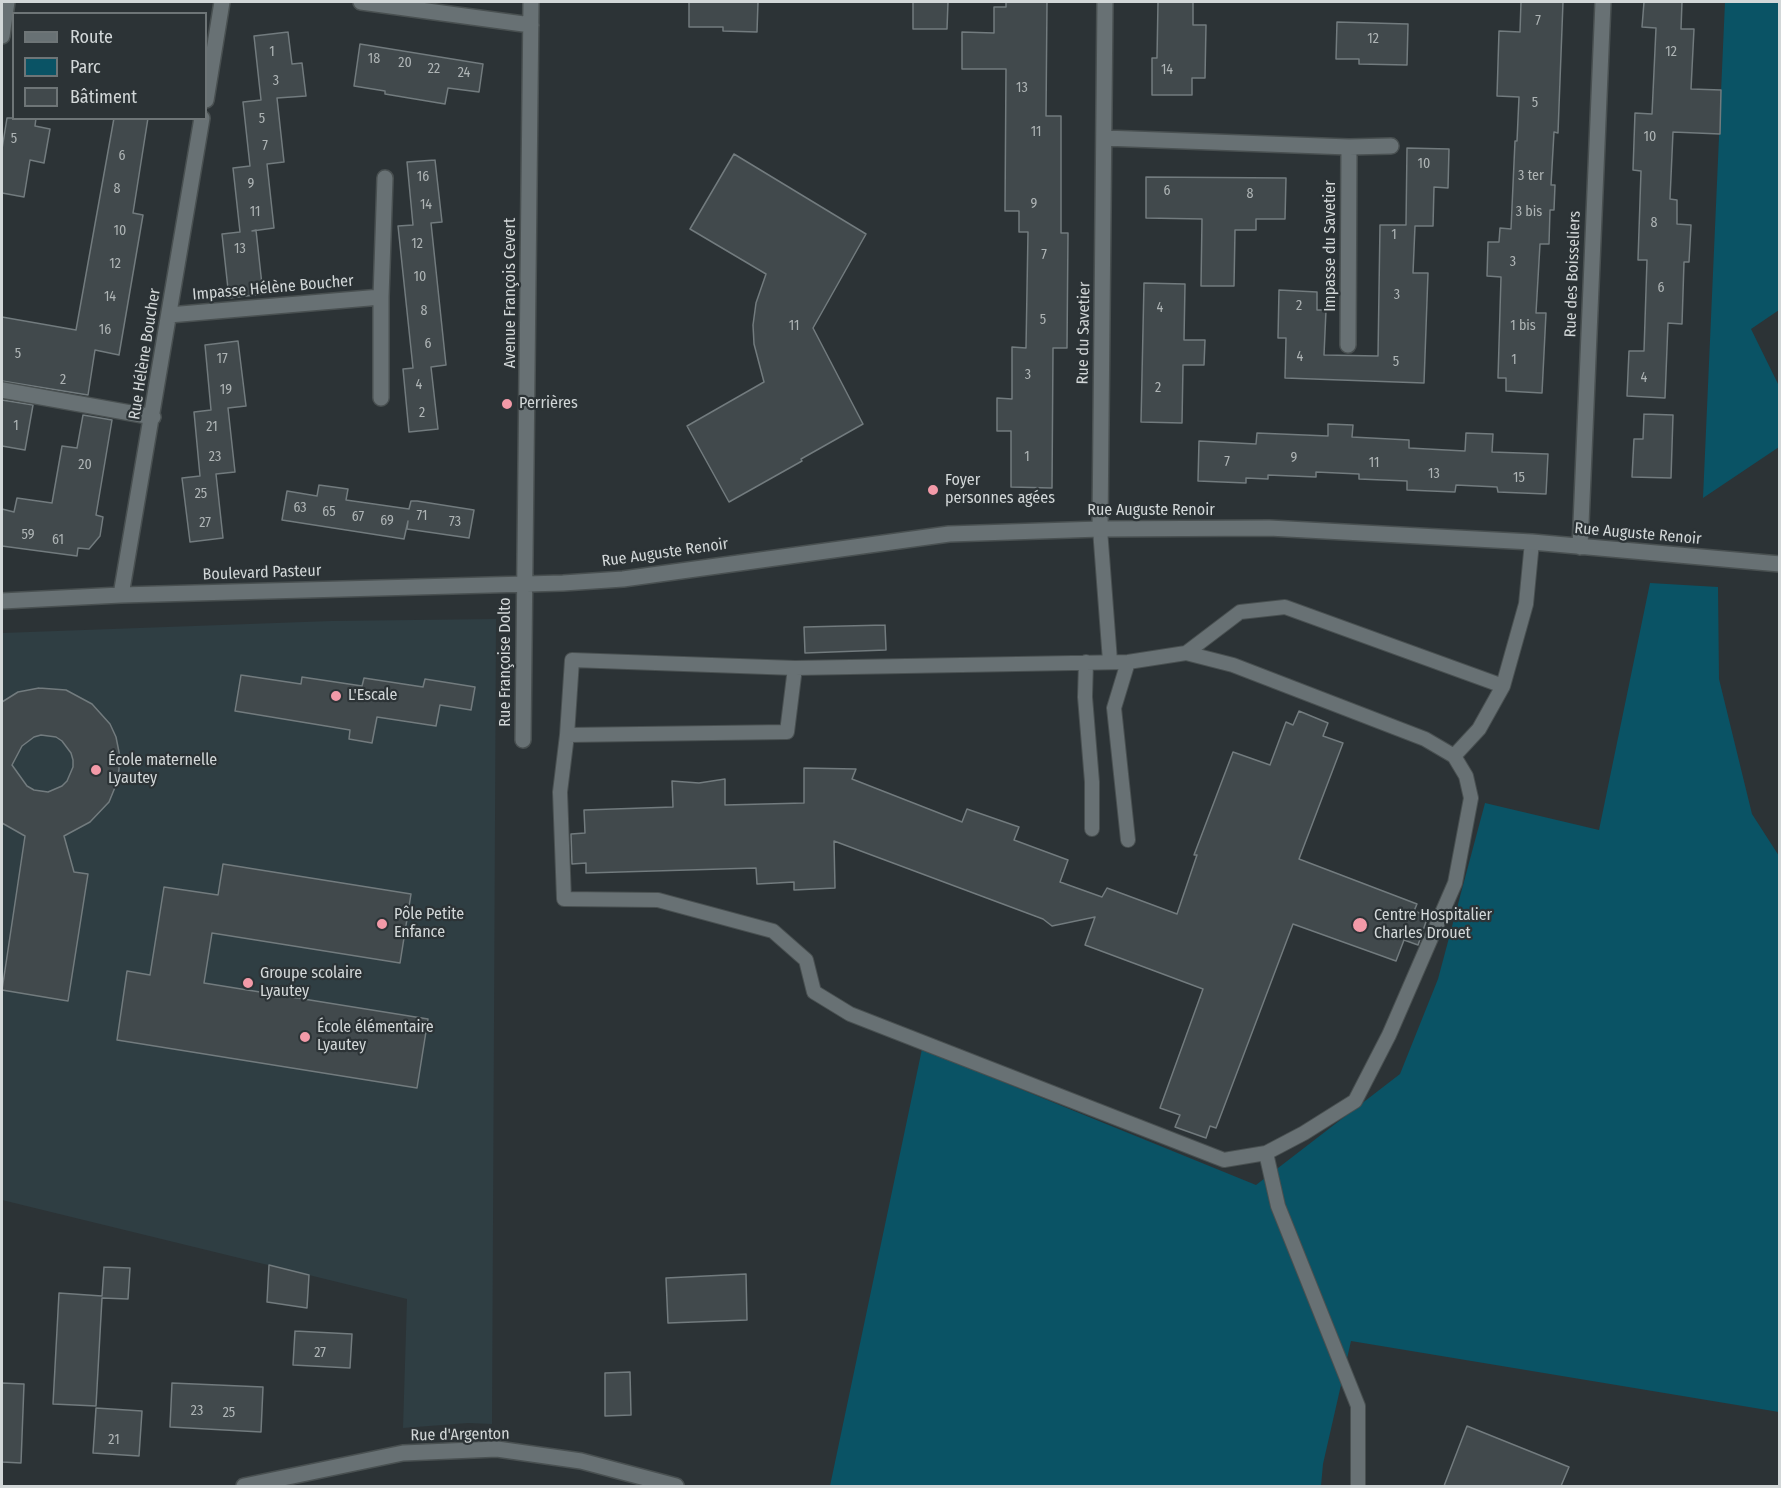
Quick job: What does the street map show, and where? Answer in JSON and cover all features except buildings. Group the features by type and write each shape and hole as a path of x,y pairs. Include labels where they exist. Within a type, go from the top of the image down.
{"street":[{"path":"2,36 7,2"},
{"path":"207,94 222,2"},
{"path":"361,2 410,5 531,25"},
{"name":"Avenue François Cevert","path":"524,584 531,2"},
{"name":"Rue du Savetier","path":"1100,529 1105,2"},
{"name":"Rue des Boisseliers","path":"1580,547 1603,2"},
{"name":"Rue Hélène Boucher","path":"121,595 202,120"},
{"path":"1104,138 1349,147 1391,146"},
{"name":"Impasse du Savetier","path":"1348,345 1349,147"},
{"path":"381,398 381,297 385,178"},
{"name":"Impasse Hélène Boucher","path":"169,315 381,297"},
{"path":"2,390 153,417"},
{"name":"Rue Auguste Renoir","path":"524,584 623,579 949,534 1100,529 1269,528 1532,542 1779,564"},
{"name":"Boulevard Pasteur","path":"2,601 121,595 524,584"},
{"name":"Rue Françoise Dolto","path":"524,584 524,740"},
{"name":"Rue d'Argenton","path":"244,1486 403,1453 497,1449 581,1461 676,1486"}],"lane":[{"path":"1100,529 1110,661"},
{"path":"1454,756 1479,729 1503,686 1526,604 1532,542"},
{"path":"1186,652 1240,612 1285,607 1503,686"},
{"path":"1186,652 1244,669 1425,739 1454,756 1466,776 1471,798 1455,883 1389,1035 1355,1101 1304,1133 1266,1153 1224,1160 850,1014 814,992 806,960 773,931 658,900 564,899 560,792 567,735 572,660 795,668 1110,661 1128,662 1186,652"},
{"path":"1086,662 1085,697 1092,782 1092,829"},
{"path":"1128,662 1114,708 1128,840"},
{"path":"567,735 787,732 795,668"},
{"path":"1266,1153 1278,1206 1358,1406 1358,1486"}],"shaded area":[{"name":"Groupe scolaire Lyautey","path":"496,619 492,1424 468,1423 403,1428 407,1299 2,1200 2,633 331,621"}],"green space":[{"path":"1725,2 1779,2 1779,310 1751,329 1779,386 1779,447 1703,498"},
{"path":"1650,583 1718,587 1719,679 1752,814 1779,856 1779,1412 1351,1341 1323,1464 1321,1486 830,1486 922,1049 1256,1185 1400,1074 1438,979 1485,803 1599,830"}],"place":[{"name":"Perrières","path":"507,404"},
{"name":"Foyer personnes agées","path":"933,490"},
{"name":"L'Escale","path":"336,696"},
{"name":"École maternelle Lyautey","path":"96,770"},
{"name":"Pôle Petite Enfance","path":"382,924"},
{"name":"Centre Hospitalier Charles Drouet","path":"1360,925"},
{"name":"Groupe scolaire Lyautey","path":"248,983"},
{"name":"École élémentaire Lyautey","path":"305,1037"}]}
